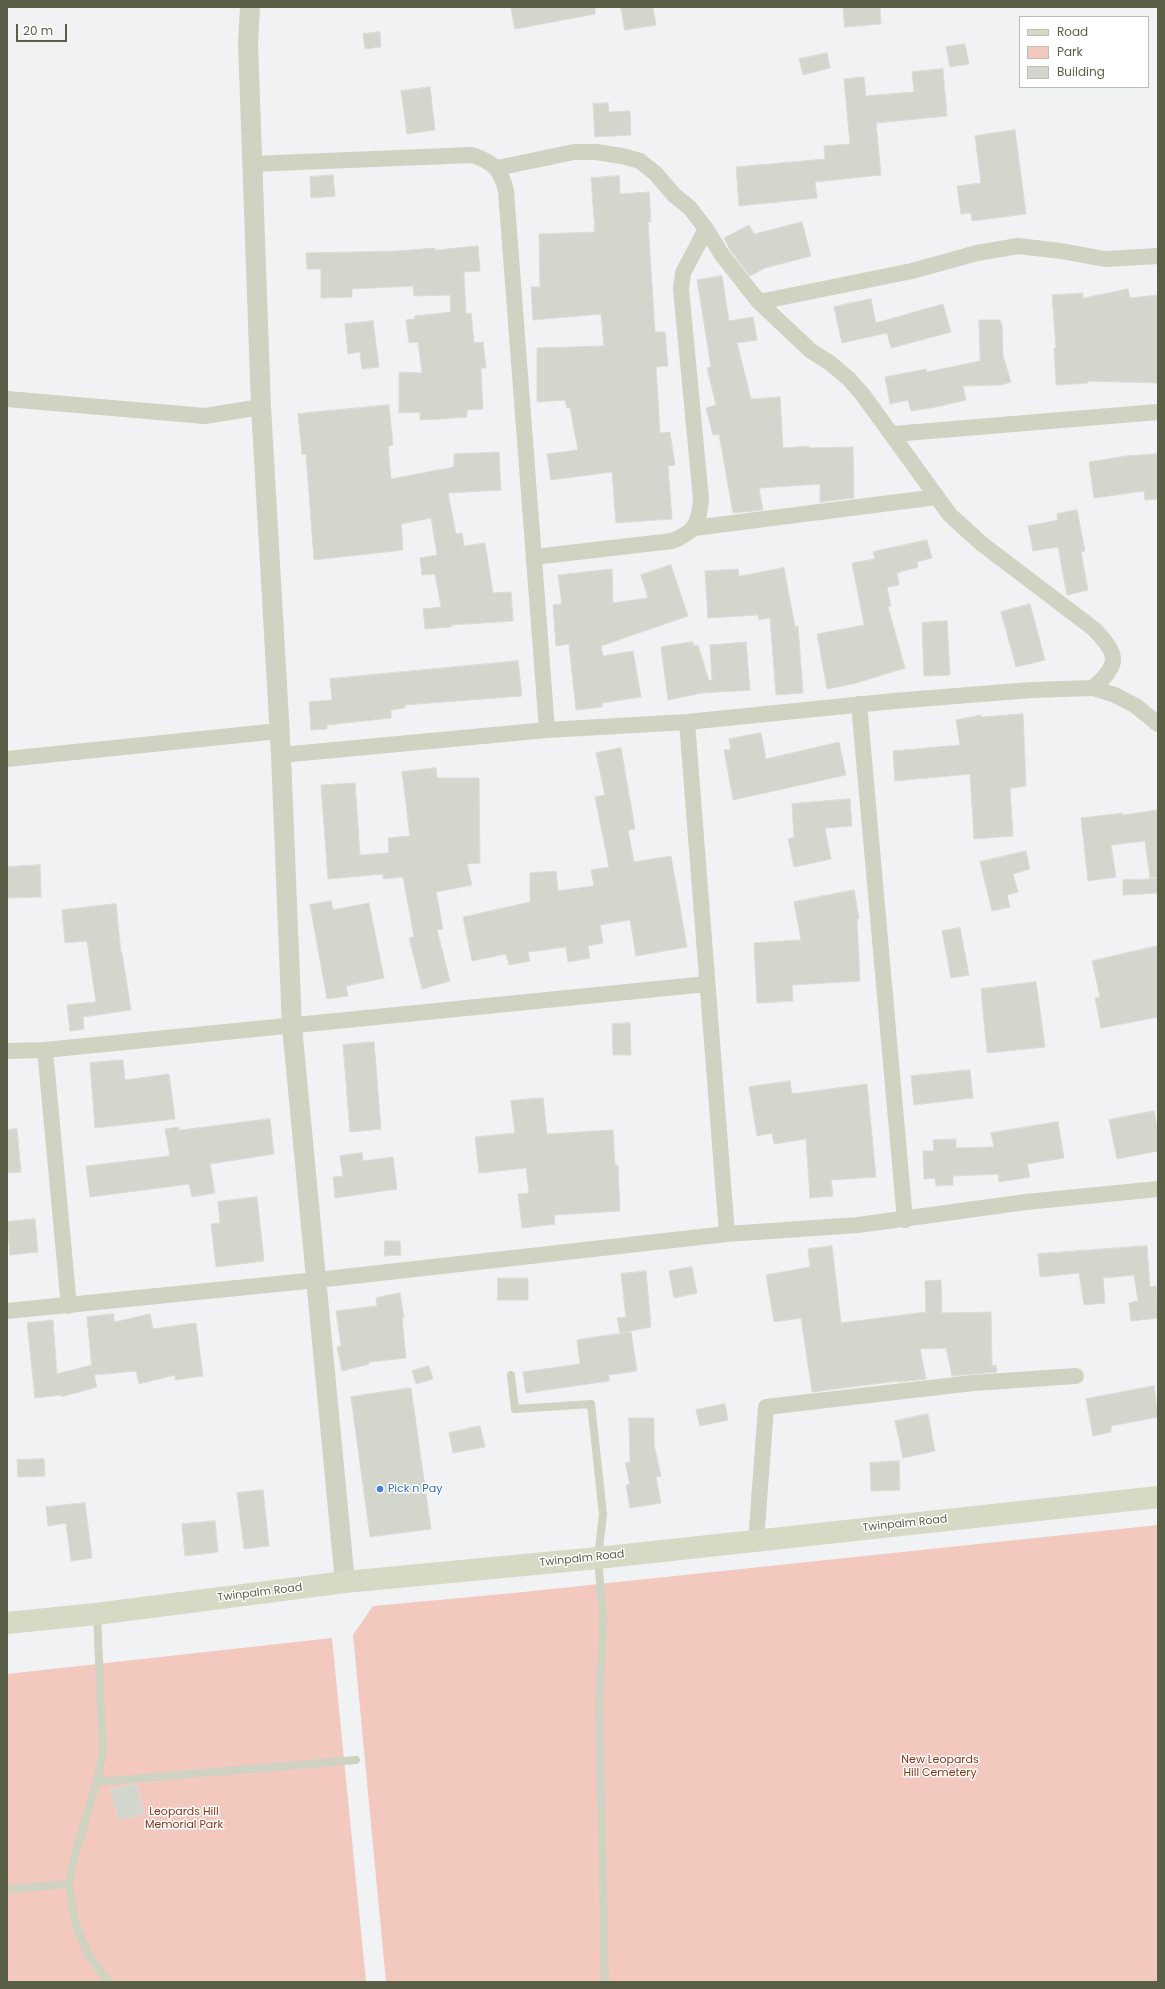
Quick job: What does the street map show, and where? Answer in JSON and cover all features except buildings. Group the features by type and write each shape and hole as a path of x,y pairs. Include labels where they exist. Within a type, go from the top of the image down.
{"main road":[{"name":"Twinpalm Road","path":"7,1623 96,1614 345,1582 598,1558 1158,1497"}],"street":[{"path":"250,7 248,43 261,408 281,755 292,1027 345,1582"},
{"path":"497,168 574,152 596,152 640,161 656,174 674,195 690,208 706,229 722,255 758,302 811,351 830,363 849,379 893,434 950,515 978,540 1094,629 1104,640 1112,652 1113,666 1107,675 1092,688"},
{"path":"252,164 472,155 485,160 497,168 503,179 506,191 547,730"},
{"path":"534,557 672,541 684,537 694,528 700,515 701,499 681,289 683,273 706,229"},
{"path":"758,302 912,271 978,253 1018,246 1061,251 1105,259 1158,256"},
{"path":"7,399 205,416 261,408"},
{"path":"893,434 1158,412"},
{"path":"694,528 937,497"},
{"path":"281,755 547,730 687,722 859,704 1031,690 1092,688 1115,695 1136,706 1158,724"},
{"path":"859,704 906,1220"},
{"path":"687,722 727,1234"},
{"path":"7,760 279,731"},
{"path":"7,1051 45,1050 292,1027 707,984"},
{"path":"45,1050 69,1306"},
{"path":"7,1311 317,1280 727,1234 858,1225 906,1220 1026,1202 1158,1189"},
{"path":"756,1541 766,1406 973,1384 1076,1376"}],"lane":[{"path":"511,1375 515,1409 591,1404 603,1514 598,1558 603,1618 599,1706 605,1982"},
{"path":"96,1614 103,1752 73,1862 69,1884 78,1929 88,1954 108,1982"},
{"path":"96,1782 356,1760"},
{"path":"7,1889 69,1884"}],"green space":[{"name":"New Leopards Hill Cemetery","path":"1158,1525 1158,1982 386,1982 353,1635 373,1606 514,1593"},
{"name":"Leopards Hill Memorial Park","path":"332,1638 366,1982 7,1982 7,1674"}],"place":[{"name":"Pick n Pay","path":"380,1489"}]}
